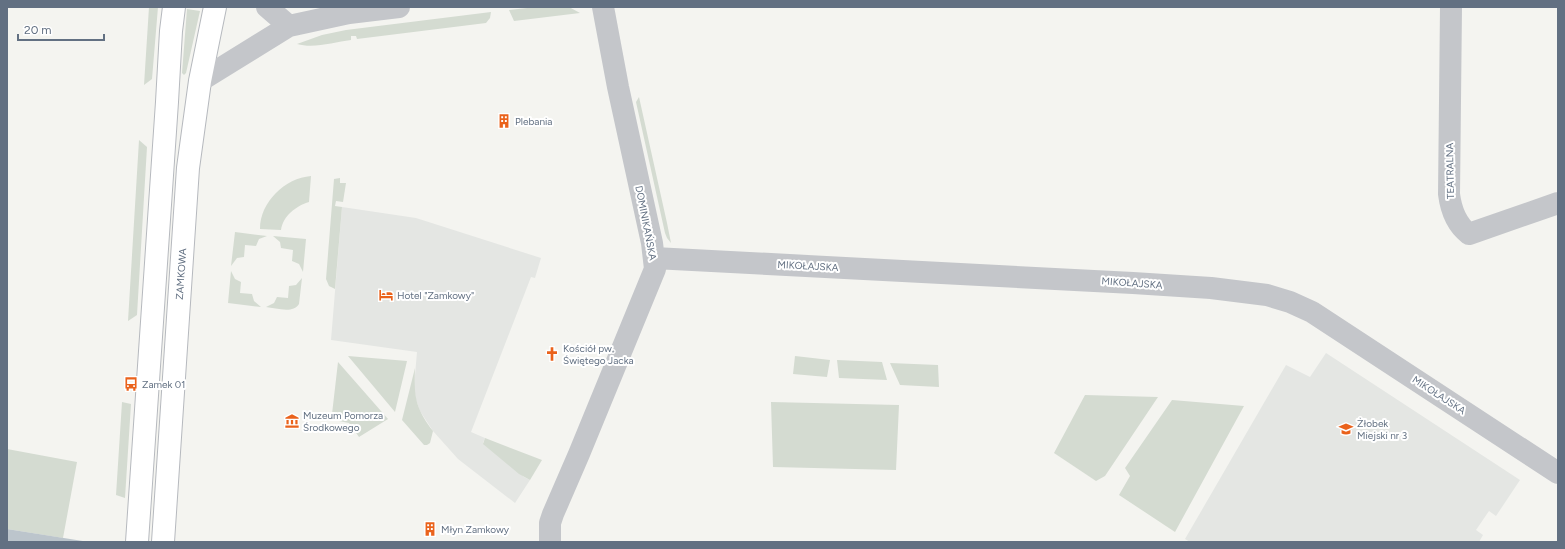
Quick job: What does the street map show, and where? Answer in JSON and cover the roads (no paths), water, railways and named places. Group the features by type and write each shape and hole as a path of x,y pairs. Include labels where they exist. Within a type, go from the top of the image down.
{"main road":[{"path":"137,542 171,31 174,7"},
{"name":"ZAMKOWA","path":"163,542 188,168 200,81 215,7"}],"street":[{"path":"267,7 289,26"},
{"path":"200,81 289,26 349,13 399,7"},
{"name":"DOMINIKAŃSKA","path":"550,542 550,523 553,514 652,279 654,269 654,258 618,87 603,7"},
{"name":"TEATRALNA","path":"1452,7 1449,194 1453,214 1457,221 1469,234 1558,203"},
{"name":"MIKOŁAJSKA","path":"654,258 1133,283 1211,288 1267,295 1290,302 1312,312 1558,473"}],"place":[{"name":"Plebania","path":"504,121"},
{"name":"Hotel \"Zamkowy\"","path":"386,295"},
{"name":"Kościół pw. Świętego Jacka","path":"552,354"},
{"name":"Zamek 01","path":"131,384"},
{"name":"Muzeum Pomorza Środkowego","path":"292,421"},
{"name":"Żłobek Miejski nr 3","path":"1346,429"},
{"name":"Młyn Zamkowy","path":"430,529"}]}
